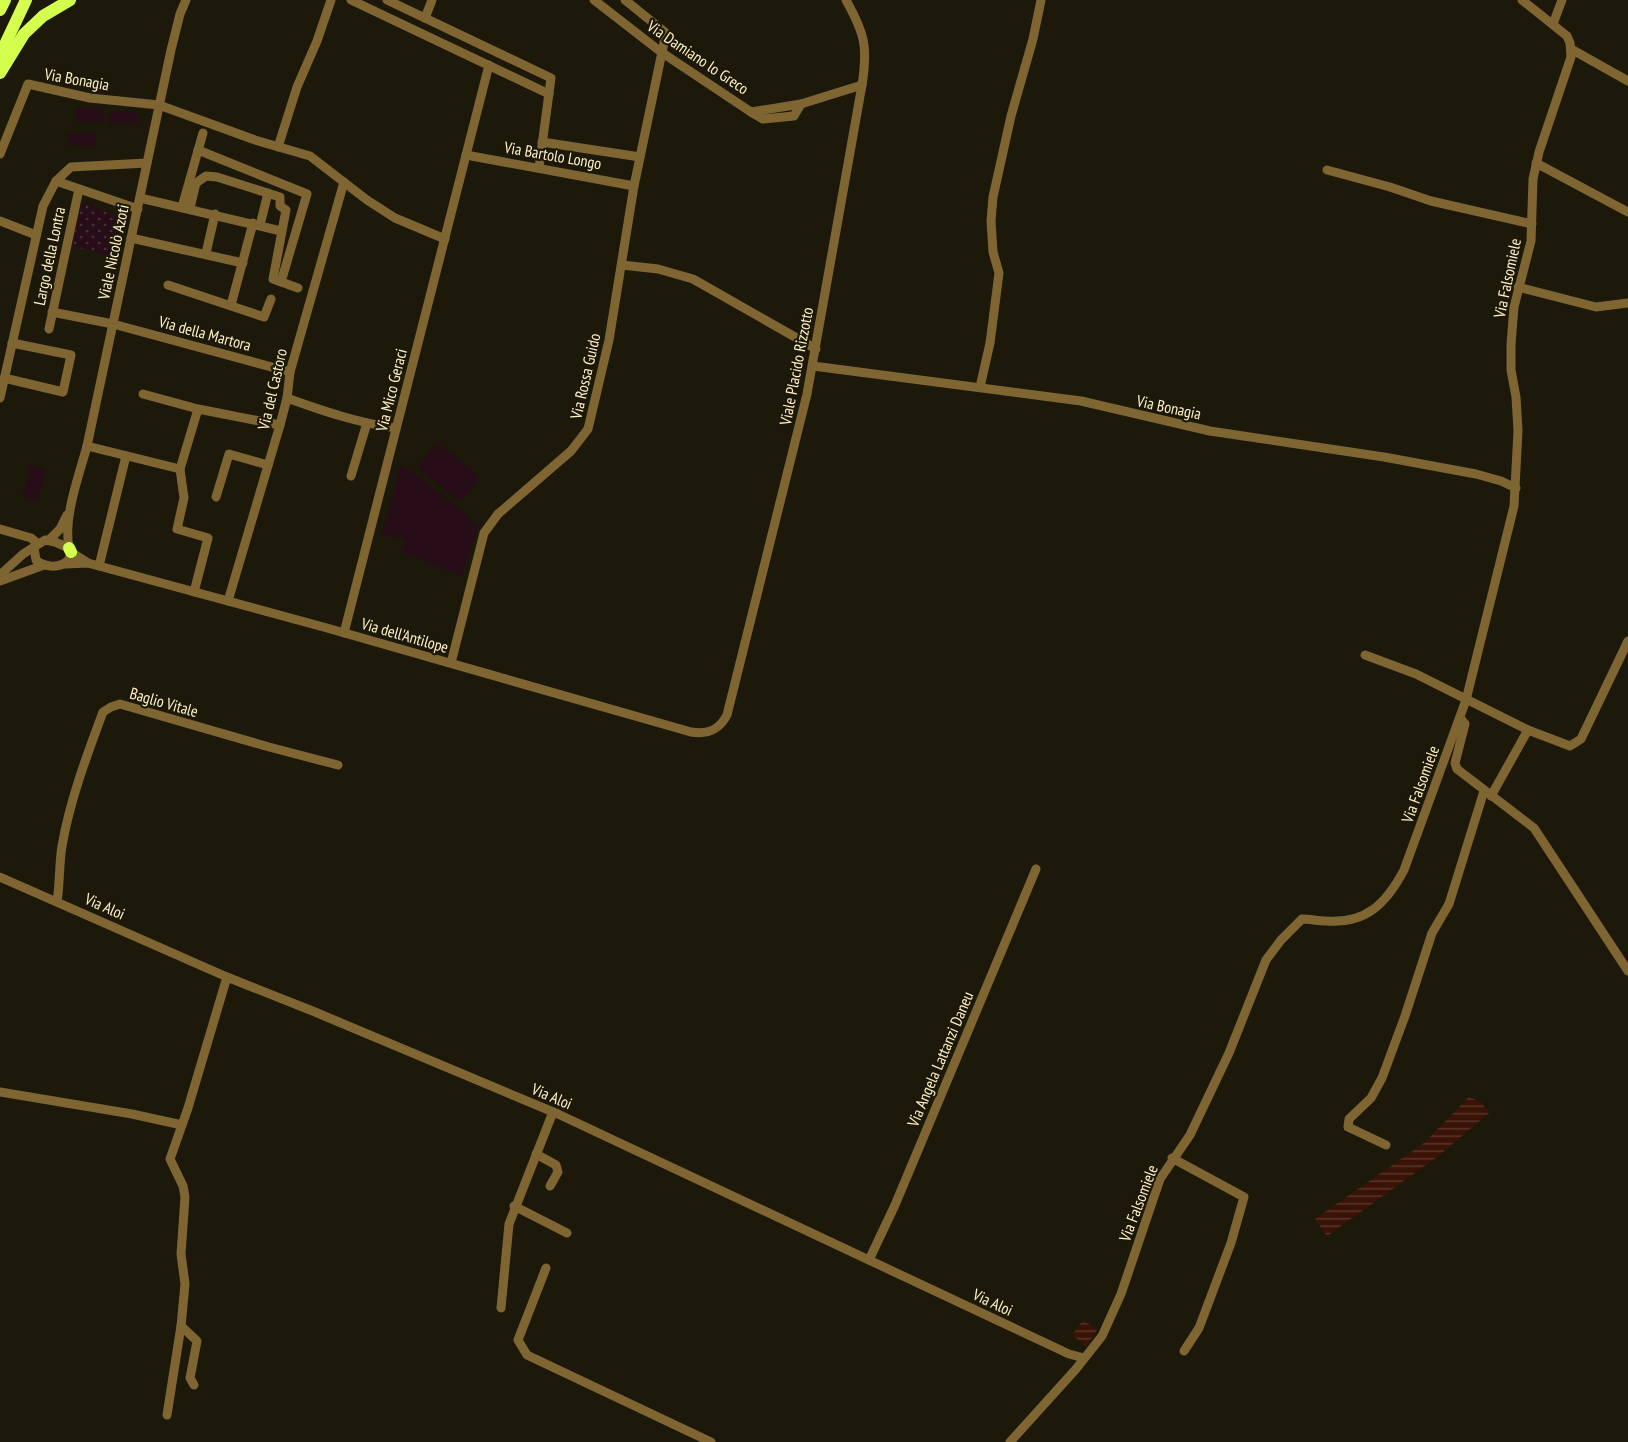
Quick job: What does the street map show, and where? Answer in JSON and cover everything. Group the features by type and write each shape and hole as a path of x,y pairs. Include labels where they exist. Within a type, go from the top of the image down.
{"main road":[{"path":"0,10 5,0"},
{"path":"0,55 26,0"},
{"path":"0,73 24,34 43,16 70,0"}],"street":[{"name":"Viale Nicolò Azoti","path":"70,510 87,446 175,32 186,0"},
{"path":"278,147 297,87 331,0"},
{"path":"351,0 549,94"},
{"path":"387,0 551,78 539,168"},
{"path":"425,18 432,0"},
{"name":"Via Damiano lo Greco","path":"594,0 661,52 751,112 801,104 862,85"},
{"name":"Via Rossa Guido","path":"451,663 484,533 498,514 571,451 588,429 609,340 634,186 666,33 625,0"},
{"name":"Viale Placido Rizzotto","path":"713,731 727,715 813,366 866,55 861,29 846,0"},
{"path":"980,387 990,343 999,273 993,252 991,221 993,197 1041,0"},
{"path":"1522,0 1567,36 1571,49 1628,81"},
{"path":"1553,24 1562,0"},
{"name":"Via Falsomiele","path":"1010,1442 1102,1336 1121,1294 1160,1179 1172,1158 1190,1135 1229,1053 1266,960 1281,940 1302,919 1327,921 1361,918 1378,906 1398,881 1431,800 1466,700 1514,506 1518,431 1511,344 1518,287 1531,241 1531,196 1536,163 1567,72 1571,49"},
{"name":"Via Mico Geraci","path":"344,633 489,65"},
{"name":"Via Bonagia","path":"0,154 28,84 90,98 159,105"},
{"path":"159,105 310,156 395,218 445,239"},
{"path":"186,208 203,133"},
{"path":"542,142 640,157"},
{"path":"198,150 307,194 281,282"},
{"name":"Via Bartolo Longo","path":"466,155 634,186"},
{"path":"0,398 43,206 56,181 71,167 147,162"},
{"path":"1536,163 1628,212"},
{"path":"1327,170 1431,201 1532,224"},
{"path":"186,208 196,183 206,176 217,177 280,197"},
{"path":"56,181 138,209"},
{"name":"Via del Castoro","path":"228,601 280,425 287,398 290,372 344,183"},
{"path":"284,185 280,206 300,214"},
{"name":"Largo della Lontra","path":"49,329 79,189"},
{"path":"231,305 268,193"},
{"path":"140,198 281,231"},
{"path":"286,210 273,279 298,288"},
{"path":"206,254 215,214"},
{"path":"0,221 36,235"},
{"path":"131,238 243,263"},
{"path":"622,265 658,269 693,279 816,349"},
{"path":"168,285 264,316 271,299"},
{"path":"1518,287 1596,307 1628,303"},
{"name":"Via della Martora","path":"52,312 113,324 290,372"},
{"path":"4,378 63,392 71,356 12,343"},
{"name":"Via Bonagia","path":"813,366 1082,401 1210,431 1413,462 1493,478 1516,488"},
{"path":"143,394 198,409 280,425"},
{"path":"287,398 336,415 396,428"},
{"path":"194,592 208,538 177,528 184,498 180,469 198,409"},
{"path":"351,476 367,423"},
{"path":"87,446 180,469"},
{"path":"216,496 229,454 268,465"},
{"path":"99,566 126,456"},
{"path":"0,575 36,545 49,540 60,529 70,510"},
{"path":"64,564 70,558 67,537 70,510"},
{"path":"0,529 31,537 36,545 34,557 38,563 44,565"},
{"path":"49,540 70,550 88,563"},
{"path":"0,581 44,565 88,563"},
{"name":"Via dell'Antilope","path":"88,563 691,732 703,734 713,731"},
{"path":"1365,656 1416,674 1528,730 1566,745 1575,744 1581,739 1625,652 1628,641"},
{"name":"Baglio Vitale","path":"57,902 62,848 76,791 103,712 111,707 120,704 338,765"},
{"path":"1460,718 1465,724 1455,763 1460,774 1534,828 1628,971"},
{"path":"1386,1145 1348,1127 1349,1119 1371,1098 1382,1078 1432,933 1449,904 1488,794 1528,730"},
{"name":"Via Angela Lattanzi Daneu","path":"869,1260 895,1205 1036,869"},
{"name":"Via Aloi","path":"0,877 227,977 553,1112 1069,1354 1084,1358"},
{"path":"167,1416 185,1284 181,1254 185,1197 183,1186 170,1159 227,977"},
{"path":"0,1092 132,1114 182,1125"},
{"path":"501,1308 508,1224 553,1112"},
{"path":"536,1154 556,1165 558,1172 550,1186"},
{"path":"1172,1158 1244,1197 1231,1243 1199,1328 1184,1351"},
{"path":"514,1206 567,1233"},
{"path":"546,1268 518,1340 527,1355 711,1442"},
{"path":"181,1326 197,1341 190,1378 194,1385"}],"shaded area":[{"path":"76,108 103,109 103,122 75,121"},
{"path":"110,111 137,112 137,124 109,123"},
{"path":"68,133 96,134 95,146 68,145"},
{"path":"86,203 121,219 113,257 72,246 81,205"},
{"path":"437,443 480,477 461,502 417,468"},
{"path":"401,464 471,518 469,522 478,525 462,576 402,552 406,539 382,534"},
{"path":"31,465 45,469 37,500 23,496"},
{"path":"1469,1097 1481,1102 1489,1113 1437,1157 1327,1236 1315,1219 1424,1143"},
{"path":"1083,1320 1097,1330 1086,1346 1072,1335"}]}
